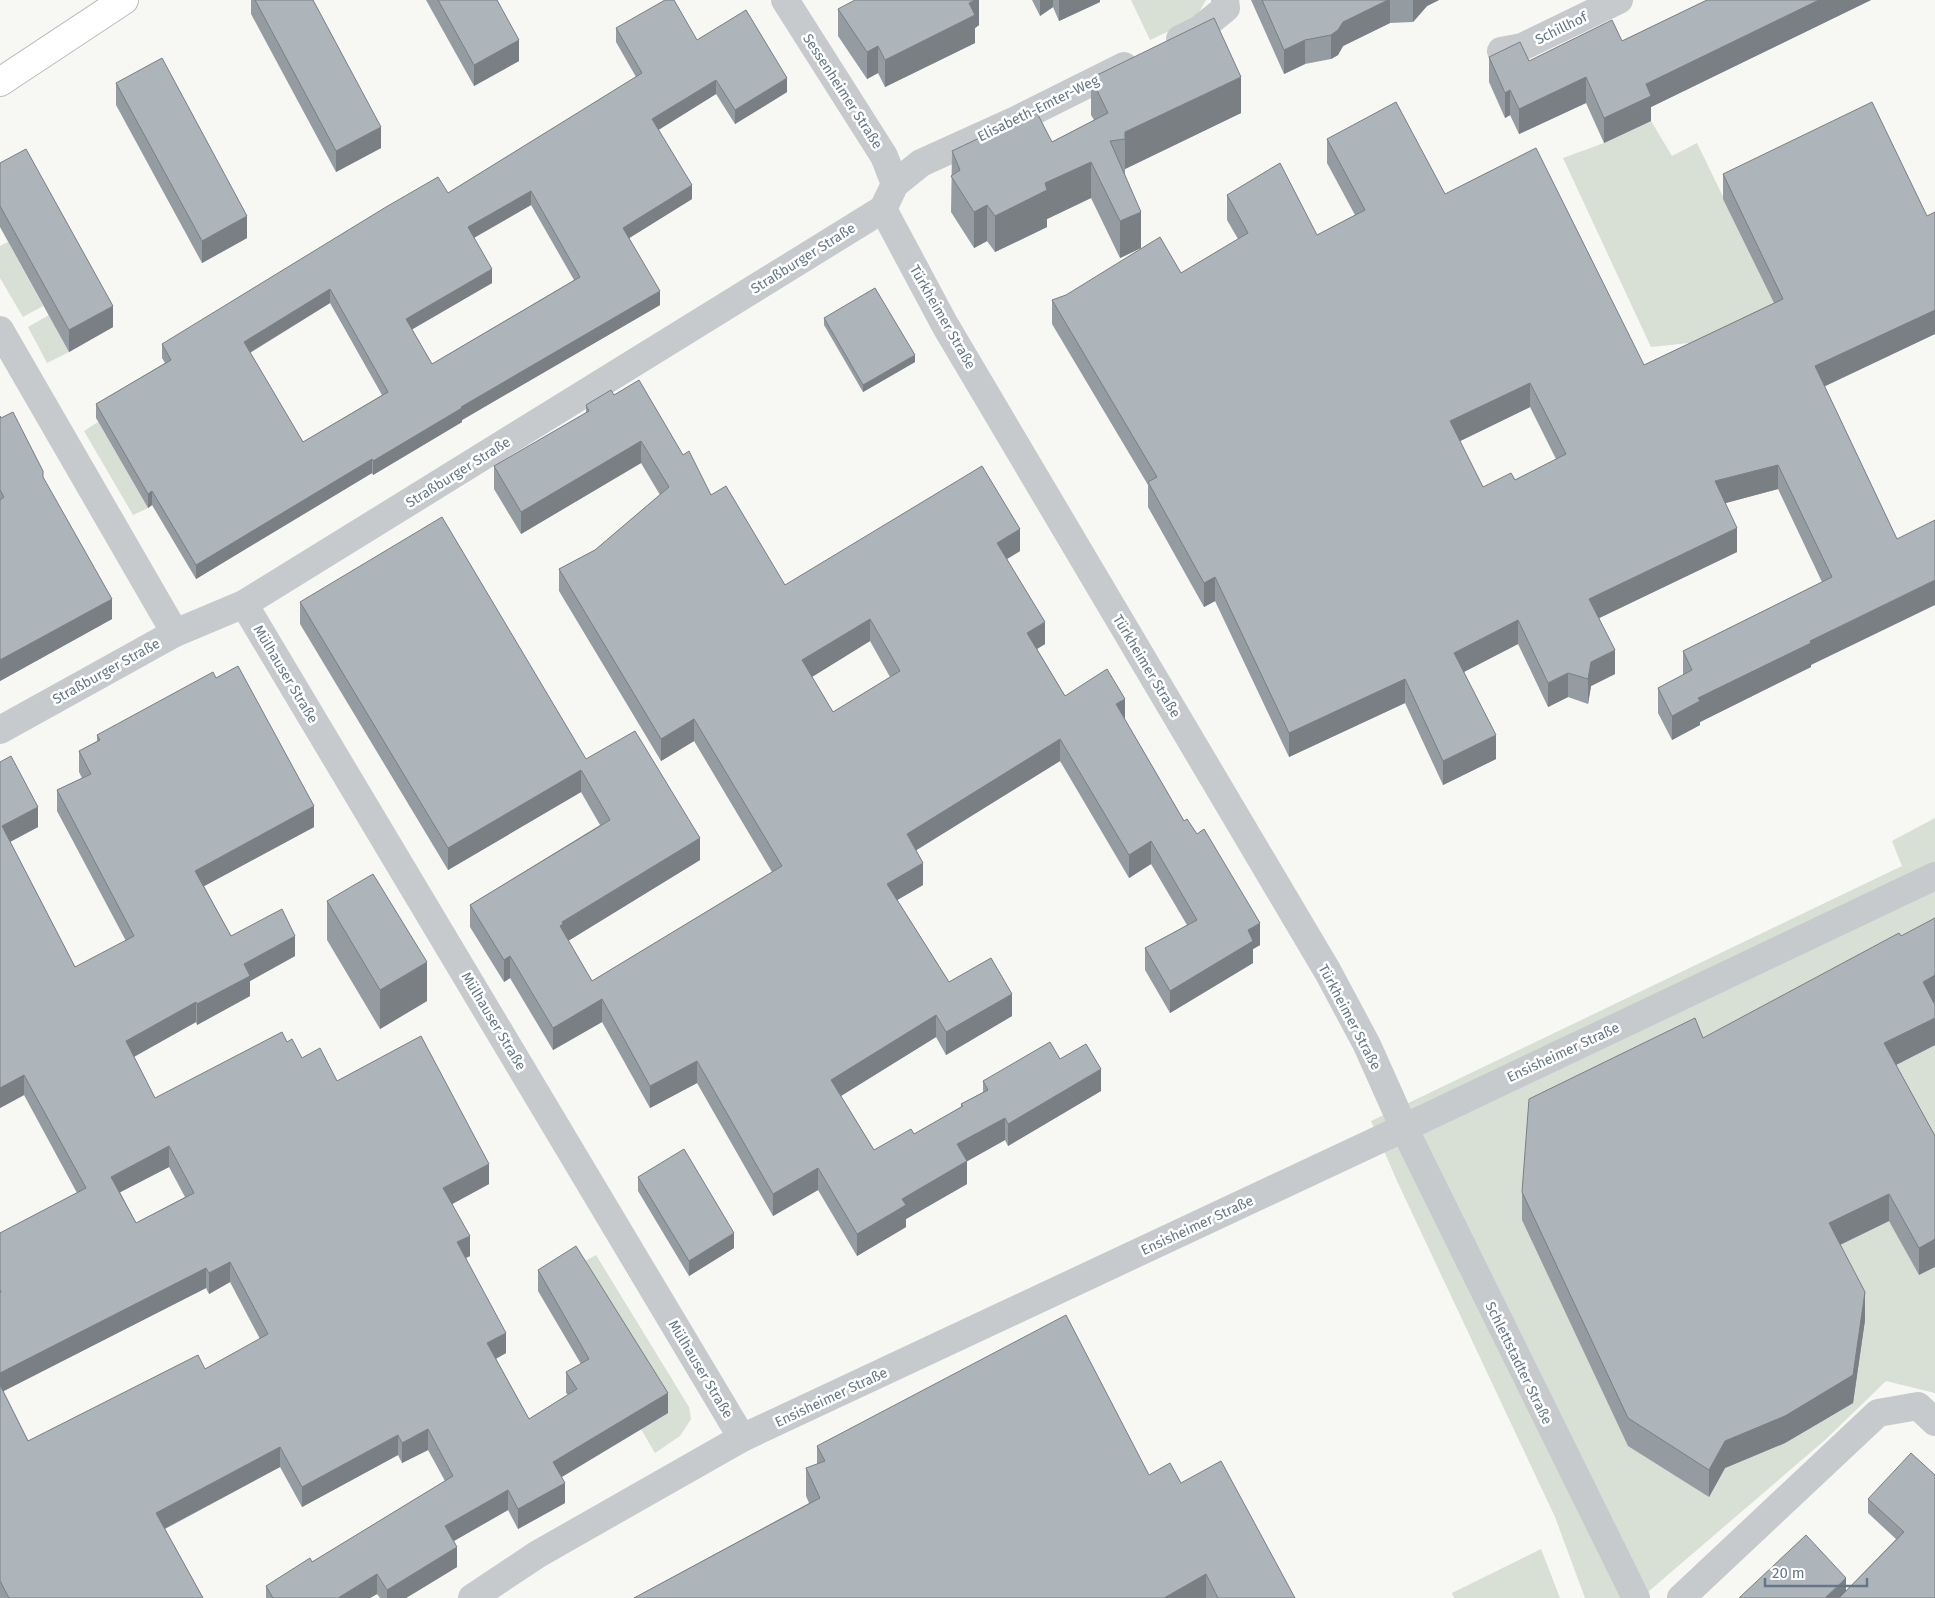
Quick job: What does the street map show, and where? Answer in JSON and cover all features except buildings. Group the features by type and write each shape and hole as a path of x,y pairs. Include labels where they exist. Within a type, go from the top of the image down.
{"main road":[{"path":"0,82 124,0"}],"street":[{"name":"Sessenheimer Straße","path":"785,0 884,156 895,184"},
{"name":"Elisabeth-Emter-Weg","path":"895,184 921,163 1016,120 1200,29 1226,8 1225,0"},
{"name":"Schillhof","path":"1501,51 1522,47 1619,0"},
{"path":"883,209 895,184"},
{"name":"Straßburger Straße","path":"0,730 175,633 244,604 883,209"},
{"name":"Türkheimer Straße","path":"883,209 945,325 1328,972 1367,1045 1404,1128"},
{"path":"0,330 175,633"},
{"name":"Mülhauser Straße","path":"244,604 742,1438"},
{"name":"Ensisheimer Straße","path":"472,1598 563,1539 742,1438 1404,1128 1935,876"},
{"name":"Schlettstadter Straße","path":"1404,1128 1636,1598"},
{"path":"1681,1598 1878,1413 1927,1414"}],"shaded area":[{"path":"1131,0 1206,0 1195,19 1150,40"},
{"path":"1651,121 1672,156 1697,143 1776,306 1698,342 1651,347 1563,158 1604,143"},
{"path":"8,242 43,306 23,317 0,278 0,246"},
{"path":"49,315 69,352 47,363 28,327"},
{"path":"98,422 148,508 133,515 84,431"},
{"path":"1935,818 1935,1393 1886,1381 1825,1440 1641,1598 1585,1598 1555,1517 1397,1181 1371,1121 1902,866 1892,841"},
{"path":"596,1255 689,1407 691,1419 680,1436 655,1453 641,1429 668,1413 576,1266"},
{"path":"1541,1549 1560,1598 1454,1598 1452,1593"}]}
